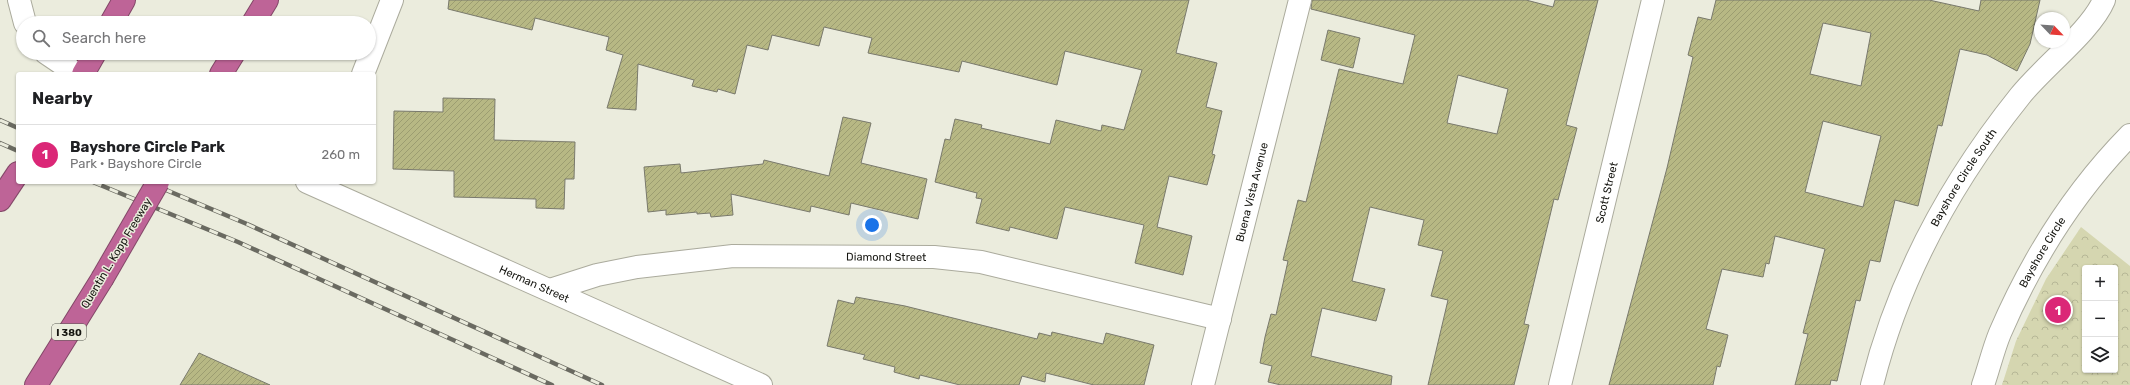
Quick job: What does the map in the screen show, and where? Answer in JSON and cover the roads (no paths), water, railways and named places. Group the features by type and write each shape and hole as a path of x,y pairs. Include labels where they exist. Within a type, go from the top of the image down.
{"highway":[{"path":"115,16 124,0"},
{"path":"253,16 262,0"},
{"path":"257,16 267,0"},
{"path":"84,72 90,60"},
{"path":"222,72 229,60"},
{"path":"0,200 16,176"},
{"name":"Quentin L. Kopp Freeway","path":"36,385 102,279 157,184"},
{"path":"42,385 102,279"}],"street":[{"path":"19,0 23,16"},
{"path":"376,41 392,0"},
{"name":"Buena Vista Avenue","path":"1203,385 1300,0"},
{"name":"Scott Street","path":"1560,385 1653,0"},
{"name":"Bayshore Circle South","path":"1872,385 1883,346 1919,254 1947,199 1963,172 2001,119 2045,68 2088,24 2100,9 2104,0"},
{"path":"56,60 74,72"},
{"path":"364,72 368,60"},
{"name":"Bayshore Circle","path":"1984,385 2000,334 2029,273 2067,211 2111,155 2130,135"},
{"name":"Herman Street","path":"316,184 761,385"},
{"name":"Diamond Street","path":"550,290 597,275 637,267 733,256 934,257 981,262 1220,319"}],"railway":[{"path":"0,120 16,127"},
{"path":"0,143 16,150"},
{"path":"98,184 238,242 552,385"},
{"path":"152,184 247,224 602,385"}],"place":[{"name":"Bayshore Circle Park","path":"2058,310"}]}
